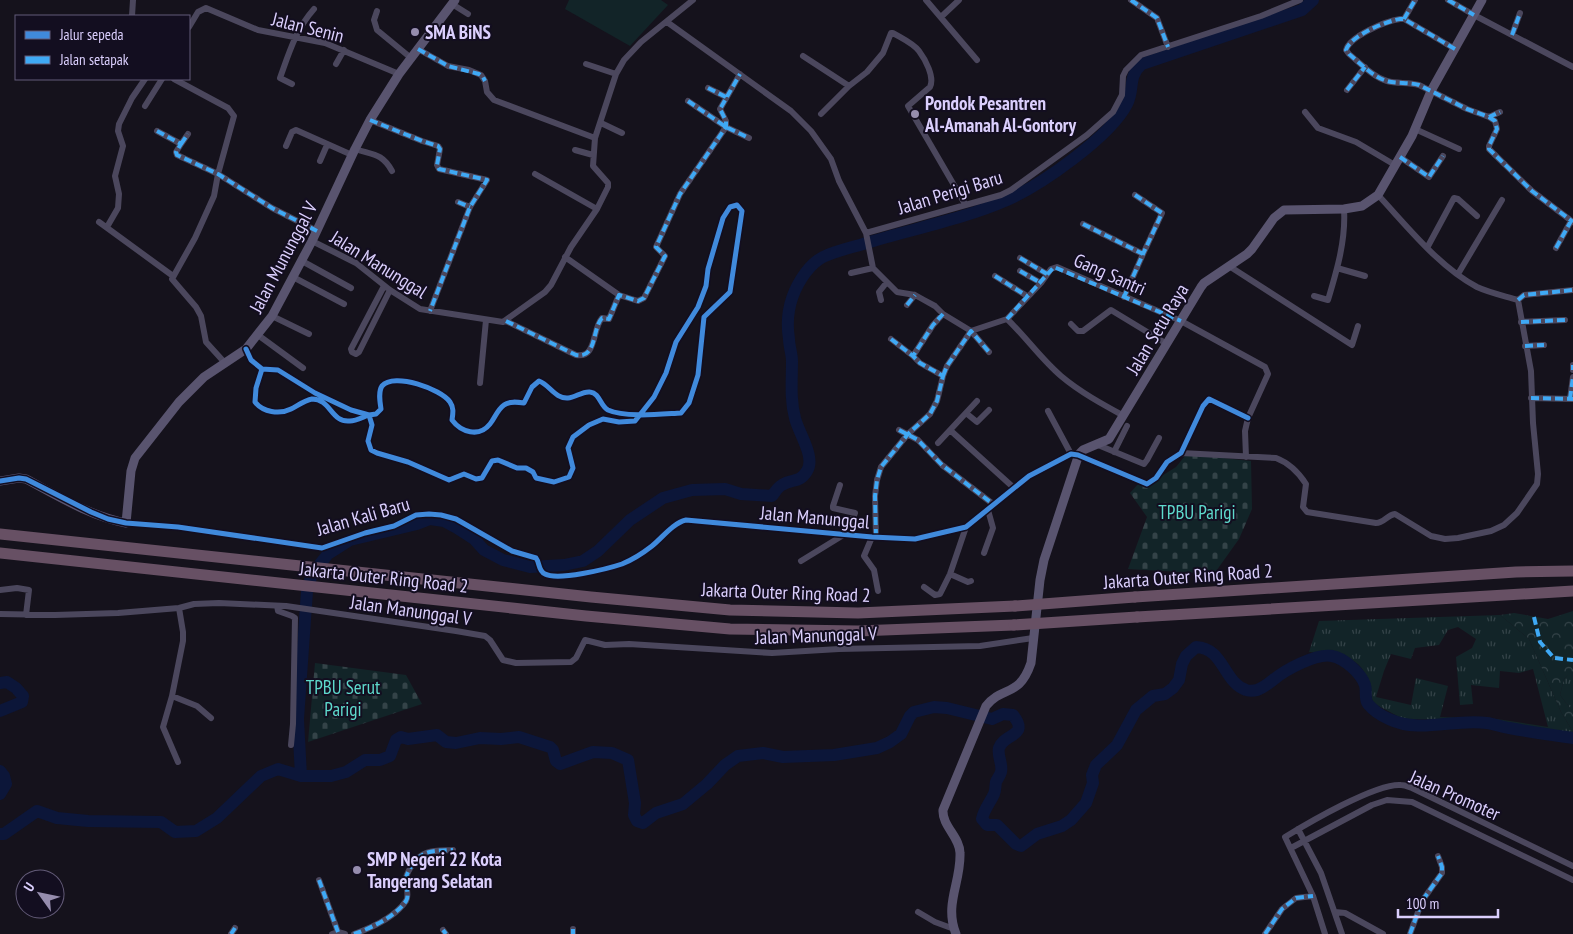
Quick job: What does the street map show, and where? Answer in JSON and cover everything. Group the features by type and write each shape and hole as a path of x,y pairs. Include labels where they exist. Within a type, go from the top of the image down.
{"highway":[{"name":"Jakarta Outer Ring Road 2","path":"0,534 339,571 730,610 858,613 1015,606 1516,572 1573,571"},
{"name":"Jakarta Outer Ring Road 2","path":"0,553 586,616 730,628 858,631 1014,625 1573,591"}],"street":[{"path":"132,15 133,0"},
{"path":"619,295 609,319 602,318 600,320 596,327 591,347 585,355 581,356 506,321 545,292 551,285 565,257 597,209 608,183 593,166 595,138 616,74 624,60 634,48 693,0"},
{"path":"926,0 976,60"},
{"path":"941,17 959,0"},
{"path":"1132,0 1157,18 1168,46"},
{"name":"Jalan Perigi Baru","path":"867,236 965,204 1001,195 1011,190 1087,135 1113,112 1122,95 1123,76 1128,66 1141,55 1261,16 1300,0"},
{"path":"1404,19 1415,0"},
{"path":"1448,0 1573,67"},
{"path":"1482,0 1431,91 1415,129 1378,195 1427,248 1458,274 1483,289 1518,300"},
{"path":"454,2 468,14"},
{"name":"Jalan Mununggal V","path":"126,523 131,472 135,458 179,402 204,377 246,349 272,316 317,231 353,152 370,120 399,74 454,2"},
{"name":"Jalan Senin","path":"190,26 198,12 206,8 258,30 325,43 399,74"},
{"path":"292,84 280,78 295,37 304,20 314,9"},
{"path":"377,11 374,20 377,30 412,58"},
{"path":"1512,35 1520,13"},
{"path":"1455,49 1404,19 1378,26 1348,45 1346,50 1383,80 1411,83 1495,121 1497,129 1488,146 1489,149 1532,191 1572,221 1556,248"},
{"path":"667,22 791,111 811,131 831,160 839,181 867,236 873,268 898,292 915,295 935,306 943,314 971,331 989,352"},
{"path":"821,114 849,86 867,72 884,53 891,33 893,33 920,52 931,73 932,83 930,87 908,106 965,204"},
{"path":"418,49 448,66 469,70 481,75 487,92 494,100 595,138"},
{"path":"336,64 344,50"},
{"path":"804,56 849,86"},
{"path":"586,64 616,74"},
{"path":"1348,90 1365,67"},
{"path":"565,257 619,295 638,301 644,298 665,256 656,247 680,194 726,127 726,121 720,111 740,74"},
{"path":"107,227 118,208 119,194 115,176 123,146 118,131 119,124 132,98 144,80"},
{"path":"145,106 161,80"},
{"path":"176,80 228,108 234,116 214,196 206,216 172,279 173,283 196,307 206,342 225,363"},
{"path":"708,88 726,97"},
{"path":"688,101 726,127 749,138"},
{"path":"1305,112 1318,128 1356,142 1429,177 1443,156"},
{"path":"1489,117 1500,112"},
{"path":"370,120 422,142 438,146 440,149 437,165 439,169 488,180 470,207 430,311"},
{"path":"601,123 622,133"},
{"path":"1415,129 1458,149"},
{"path":"286,146 292,132 296,130 327,144 353,152 382,157 392,171"},
{"path":"157,131 181,144"},
{"path":"188,134 176,152 177,155 218,174 272,208 317,231"},
{"path":"320,161 327,144"},
{"path":"575,150 593,155"},
{"path":"535,174 597,209"},
{"path":"1124,297 1162,212 1135,195"},
{"name":"Jalan Setu Raya","path":"1074,454 1109,439 1204,283 1252,249 1276,215 1288,209 1344,209 1362,206 1378,195"},
{"path":"1427,248 1454,198 1458,198 1477,216"},
{"path":"1458,274 1502,200"},
{"path":"458,202 470,207"},
{"path":"1314,296 1328,300 1337,268 1345,227 1344,209"},
{"path":"99,222 173,276"},
{"path":"1083,224 1143,254"},
{"name":"Jalan Manunggal","path":"312,241 356,263 387,288 420,309 498,323 506,321"},
{"path":"878,591 874,570 864,556 874,537 875,496 881,467 908,434 933,410 943,376 971,331 1007,319 1047,274 1020,258"},
{"path":"302,261 351,288"},
{"path":"1229,266 1352,345 1358,326"},
{"name":"Gang Santri","path":"1047,274 1054,267 1181,321 1266,368 1268,374 1248,418 1246,457"},
{"path":"851,273 873,268"},
{"path":"1337,268 1365,276"},
{"path":"1020,271 1041,283"},
{"path":"995,276 1027,296"},
{"path":"293,277 344,304"},
{"path":"881,300 879,292 887,282"},
{"path":"387,288 359,352 356,354 352,352 351,349 387,288"},
{"path":"1518,300 1524,295 1573,290"},
{"path":"907,306 915,295"},
{"path":"1048,411 1074,454 1148,484 1156,478 1167,462 1181,454 1276,458 1284,461 1300,475 1306,484 1303,507 1307,512 1376,523 1380,523 1391,514 1395,514 1431,536 1445,539 1458,538 1504,525 1517,513 1537,484 1538,474 1530,371 1518,300"},
{"path":"1071,324 1078,331 1083,332 1111,310 1167,344"},
{"path":"913,356 933,325 943,314"},
{"path":"272,316 309,334"},
{"path":"1007,319 1060,375 1076,388 1124,416"},
{"path":"480,383 486,320"},
{"path":"1521,322 1565,320"},
{"path":"258,335 303,368"},
{"path":"891,339 920,362 943,376"},
{"path":"1525,346 1544,345"},
{"path":"1573,365 1573,370"},
{"path":"1531,398 1572,399 1573,377"},
{"path":"1181,454 1203,406 1209,399 1248,418"},
{"path":"938,443 977,401"},
{"path":"966,413 977,422 989,410"},
{"path":"1114,452 1127,426"},
{"path":"899,430 918,440 942,465 993,504"},
{"path":"950,430 1014,488"},
{"path":"1098,445 1144,464 1159,438"},
{"path":"955,932 951,921 951,907 958,876 960,852 959,843 944,820 943,810 986,706 994,699 1014,689 1027,674 1031,662 1044,560 1074,454"},
{"name":"Jalan Manunggal","path":"541,571 547,575 570,575 621,564 653,546 678,523 686,520 915,539 966,527 1029,476 1074,454"},
{"path":"0,481 19,478 26,479 91,512 108,519 126,523"},
{"path":"801,561 846,534 855,513 833,507 840,485"},
{"path":"984,553 993,528 988,510"},
{"name":"Jalan Kali Baru","path":"126,523 178,527 322,548 365,533 394,526 416,516 441,515 456,520 512,551 533,556 538,560 541,571"},
{"path":"924,587 939,595 950,574 966,527"},
{"path":"950,574 968,582 971,581"},
{"path":"0,590 16,588 28,590 26,615"},
{"name":"Jalan Manunggal V","path":"0,614 118,613 219,603 286,606 484,636 490,640 503,660 516,663 571,662 576,658 585,640 605,645 629,644 772,653 839,649 980,646 1033,638"},
{"path":"277,606 278,612 295,618 293,724 290,744"},
{"path":"178,762 163,727 172,696 183,641 179,608"},
{"path":"172,696 197,706 211,718"},
{"name":"Jalan Promoter","path":"1325,934 1313,896 1285,837 1364,794 1383,787 1400,785 1412,788 1573,866"},
{"name":"Jalan Promoter","path":"1292,851 1304,840 1372,805 1387,800 1399,800 1412,802 1573,880"},
{"path":"1298,829 1321,873 1342,934"},
{"path":"1292,851 1301,847 1307,848"},
{"path":"354,934 371,928 385,920 404,903 407,898 407,874 420,855 433,851 453,850"},
{"path":"1410,934 1422,902 1442,872 1438,856"},
{"path":"319,880 339,933"},
{"path":"1265,934 1282,909 1296,898 1313,896"},
{"path":"918,912 955,932"},
{"path":"1335,912 1346,912 1383,934"}],"green space":[{"path":"569,0 661,0 668,5 630,46 565,9"},
{"name":"TPBU Parigi","path":"1195,455 1251,461 1252,509 1239,539 1214,574 1128,569 1147,517 1130,493 1140,482 1149,484 1176,467 1185,456"},
{"path":"1573,611 1573,673 1564,679 1560,695 1573,712 1573,732 1561,712 1529,639 1500,615 1514,613 1548,619"},
{"path":"1500,615 1529,639 1573,735 1491,720 1403,719 1373,703 1366,676 1361,667 1354,661 1336,655 1309,652 1319,621","holes":["1458,627 1476,639 1472,648 1456,657 1460,705 1473,704 1471,685 1499,688 1500,671 1519,673 1533,669 1548,727 1497,719 1440,717 1448,686 1416,678 1411,705 1376,697 1391,654 1411,659 1415,648 1439,645 1448,630"]},
{"name":"TPBU Serut Parigi","path":"315,663 406,675 422,704 308,742"},
{"path":"1571,672 1573,673 1573,712 1560,695 1564,679"}],"waterway":[{"path":"0,834 4,834 37,811 57,818 88,821 161,822 175,832 196,831 217,818 261,776 278,769 301,776 298,719 307,591 312,574 328,554 350,540 417,524 430,519 444,521 457,528 474,539 484,550 503,560 530,567 564,565 583,561 598,551 630,520 663,498 692,490 725,489 741,494 772,496 781,486 801,478 807,471 809,459 806,445 793,411 792,358 788,321 790,304 796,287 814,264 832,253 972,213 1021,193 1073,159 1106,131 1127,104 1134,73 1142,64 1302,10 1313,0"},
{"path":"301,776 331,776 346,772 365,760 380,760 390,756 396,740 401,737 408,739 437,735 446,742 456,743 480,738 501,739 519,737 550,747 553,750 556,761 560,764 593,752 612,753 628,760 635,803 634,815 637,821 643,823 656,813 683,804 707,784 725,765 738,756 763,753 783,757 834,755 877,748 901,734 914,712 934,707 947,708 992,719 1003,714 1013,715 1017,722 1019,727 1017,731 1002,743 999,748 1001,772 996,782 995,792 982,819 987,825 997,825 1016,844 1021,846 1037,834 1062,826 1071,820 1086,803 1093,783 1092,775 1096,765 1117,745 1136,710 1153,696 1165,694 1173,688 1179,680 1182,664 1186,656 1196,647 1212,653 1232,680 1238,686 1247,690 1254,691 1261,688 1301,663 1318,657 1332,656 1347,663 1356,671 1365,685 1368,704 1375,711 1389,719 1401,723 1425,726 1463,722 1487,723 1573,738"},
{"path":"0,683 7,682 23,696 22,702 0,711"},
{"path":"0,771 4,776 6,784 0,794"}],"marked path":[{"path":"1131,0 1157,18 1168,47"},
{"path":"1404,19 1415,0"},
{"path":"1448,0 1474,15"},
{"path":"1512,35 1520,13"},
{"path":"1455,49 1404,19 1400,19 1378,26 1361,35 1346,50 1367,69 1382,79 1391,82 1419,85 1467,109 1489,117 1500,112"},
{"path":"418,49 448,66 479,74 485,81"},
{"path":"1347,90 1365,67"},
{"path":"506,321 576,355 583,355 591,348 602,318 609,319 619,295 638,301 644,298 665,256 656,247 680,194 726,127 726,121 720,109 740,74"},
{"path":"708,88 726,97"},
{"path":"688,101 726,127 749,138"},
{"path":"1489,117 1495,121 1497,129 1489,149 1532,191 1573,222"},
{"path":"370,120 438,146 440,149 437,165 439,169 487,180 470,207 430,311"},
{"path":"157,131 181,144 176,152 177,155 218,174 272,208 317,231"},
{"path":"181,144 188,134"},
{"path":"1400,157 1429,177 1443,156"},
{"path":"1135,195 1162,213 1143,254"},
{"path":"458,202 470,207"},
{"path":"1556,248 1571,221"},
{"path":"1083,224 1143,254 1124,297"},
{"path":"1020,258 1047,274"},
{"path":"1007,319 1054,267 1181,321"},
{"path":"1020,271 1041,283"},
{"path":"995,276 1027,296"},
{"path":"1518,300 1524,295 1573,290"},
{"path":"907,305 915,295"},
{"path":"876,537 875,496 881,467 908,434 930,414 937,401 943,376 920,363 913,356 933,325 943,314"},
{"path":"1521,322 1565,320"},
{"path":"943,376 947,366 971,331 989,352"},
{"path":"891,339 913,356"},
{"path":"1525,346 1544,345"},
{"path":"1573,365 1573,370"},
{"path":"1570,399 1573,377"},
{"path":"1531,398 1573,399"},
{"path":"899,430 918,440 942,465 993,504"},
{"path":"1534,617 1540,642 1554,658 1573,660"},
{"path":"354,934 382,921 401,907 407,899 407,875 416,860 425,853 453,850"},
{"path":"1410,934 1422,901 1442,873 1438,856"},
{"path":"319,880 338,932"},
{"path":"1265,934 1282,909 1296,898 1313,896"},
{"path":"231,934 235,928"},
{"path":"573,929 573,934"},
{"path":"443,930 446,934"}],"cycle path":[{"path":"246,349 251,360 262,369 278,370 315,393 351,410 369,415 376,414 381,409 380,391 382,386 388,382 406,381 428,388 445,397 450,402 453,408 452,420 460,428 470,432 481,431 486,428 506,404 513,402 524,403 532,387 539,381 563,398 571,398 581,393 593,393 605,408 624,414 634,415 644,415 681,413 689,403 698,375 704,317 730,292 742,211 737,205 730,207 723,218 708,269 706,286 698,307 676,342 666,373 654,397 635,421 619,422 603,419 589,425 573,437 568,448 573,468 569,477 554,482 536,478 533,472 526,468 517,468 498,460 492,461 482,478 476,479 464,474 449,480 408,462 377,453 371,450 368,441 372,425 369,415 355,420 344,421 323,403 312,399 281,412 272,412 262,408 255,402 256,388 262,369"},
{"path":"0,481 19,478 26,479 91,512 108,519 126,523 178,527 322,548 365,533 394,526 416,515 441,515 456,519 512,551 536,558 541,571 551,576 560,576 594,571 626,562 649,549 668,531 686,520 872,537 915,539 966,527 1029,476 1071,454 1078,455 1147,484 1156,478 1167,462 1181,453 1203,406 1209,399 1248,418"}],"place":[{"name":"SMA BiNS","path":"415,32"},
{"name":"Pondok Pesantren Al-Amanah Al-Gontory","path":"915,114"},
{"name":"SMP Negeri 22 Kota Tangerang Selatan","path":"357,870"}]}
